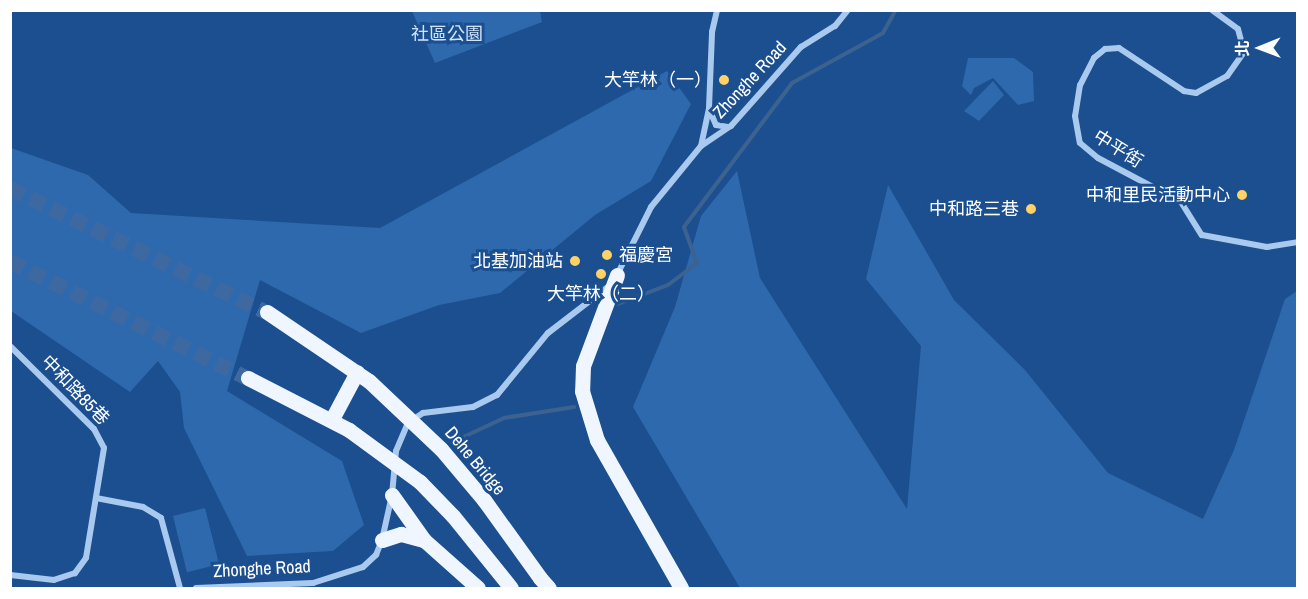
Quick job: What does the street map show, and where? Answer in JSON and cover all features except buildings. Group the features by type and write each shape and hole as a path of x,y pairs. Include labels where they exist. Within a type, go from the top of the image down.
{"main road":[{"path":"617,275 583,366 582,391 587,414 597,440 681,588"},
{"path":"595,297 600,302 600,320"},
{"name":"Dehe Bridge","path":"267,312 363,376 441,449 484,500 544,583"},
{"path":"332,419 363,376"},
{"path":"248,378 332,419 420,482 453,516 511,588"},
{"path":"392,495 424,540 478,588"},
{"path":"382,540 401,534 424,540"}],"street":[{"name":"Zhonghe Road","path":"701,147 709,108 712,32 717,10"},
{"name":"Zhonghe Road","path":"196,588 313,583 363,567 382,540 392,495 396,451 408,423 423,413 473,407 496,395 549,333 595,297 617,275 651,207 701,147 731,126 801,47 835,26 848,10"},
{"name":"中平街","path":"1212,10 1238,29 1244,52 1227,76 1196,93 1184,91 1119,48 1105,50 1094,58 1080,85 1075,116 1080,143 1098,158 1181,202 1202,235 1267,247 1298,242"},
{"path":"709,108 716,125 731,126"},
{"name":"中和路85巷","path":"10,346 101,437 104,448 86,558 75,573 54,580 10,575"},
{"path":"96,498 143,507 161,518 180,588"}],"green space":[{"name":"社區公園","path":"412,11 540,11 542,22 435,63"},
{"path":"968,58 1014,58 1033,72 1034,101 1018,105 993,78 974,88 971,95 962,86"},
{"path":"667,71 691,104 651,181 595,215 500,293 439,305 361,333 260,280 227,391 342,461 364,525 333,551 247,556 184,428 180,392 158,361 130,392 11,311 11,148 88,175 131,213 380,228"},
{"path":"993,81 1004,95 979,121 964,111"},
{"path":"737,171 760,278 907,509 921,346 866,279 888,185 954,300 1025,370 1108,473 1203,519 1234,450 1285,299 1297,291 1297,588 740,588 633,407 675,307 701,216"},
{"path":"205,508 219,564 187,572 173,516"}],"waterway":[{"path":"618,304 668,285 697,263 684,227 792,83 883,33 896,10"},
{"path":"457,440 504,418 574,407"}],"tunnel":[{"path":"10,188 267,312"},
{"path":"10,261 248,378"}],"place":[{"name":"大竿林（一）","path":"724,80"},
{"name":"中和里民活動中心","path":"1242,195"},
{"name":"中和路三巷","path":"1031,209"},
{"name":"福慶宮","path":"607,255"},
{"name":"北基加油站","path":"575,261"},
{"name":"大竿林（二）","path":"601,274"}]}
